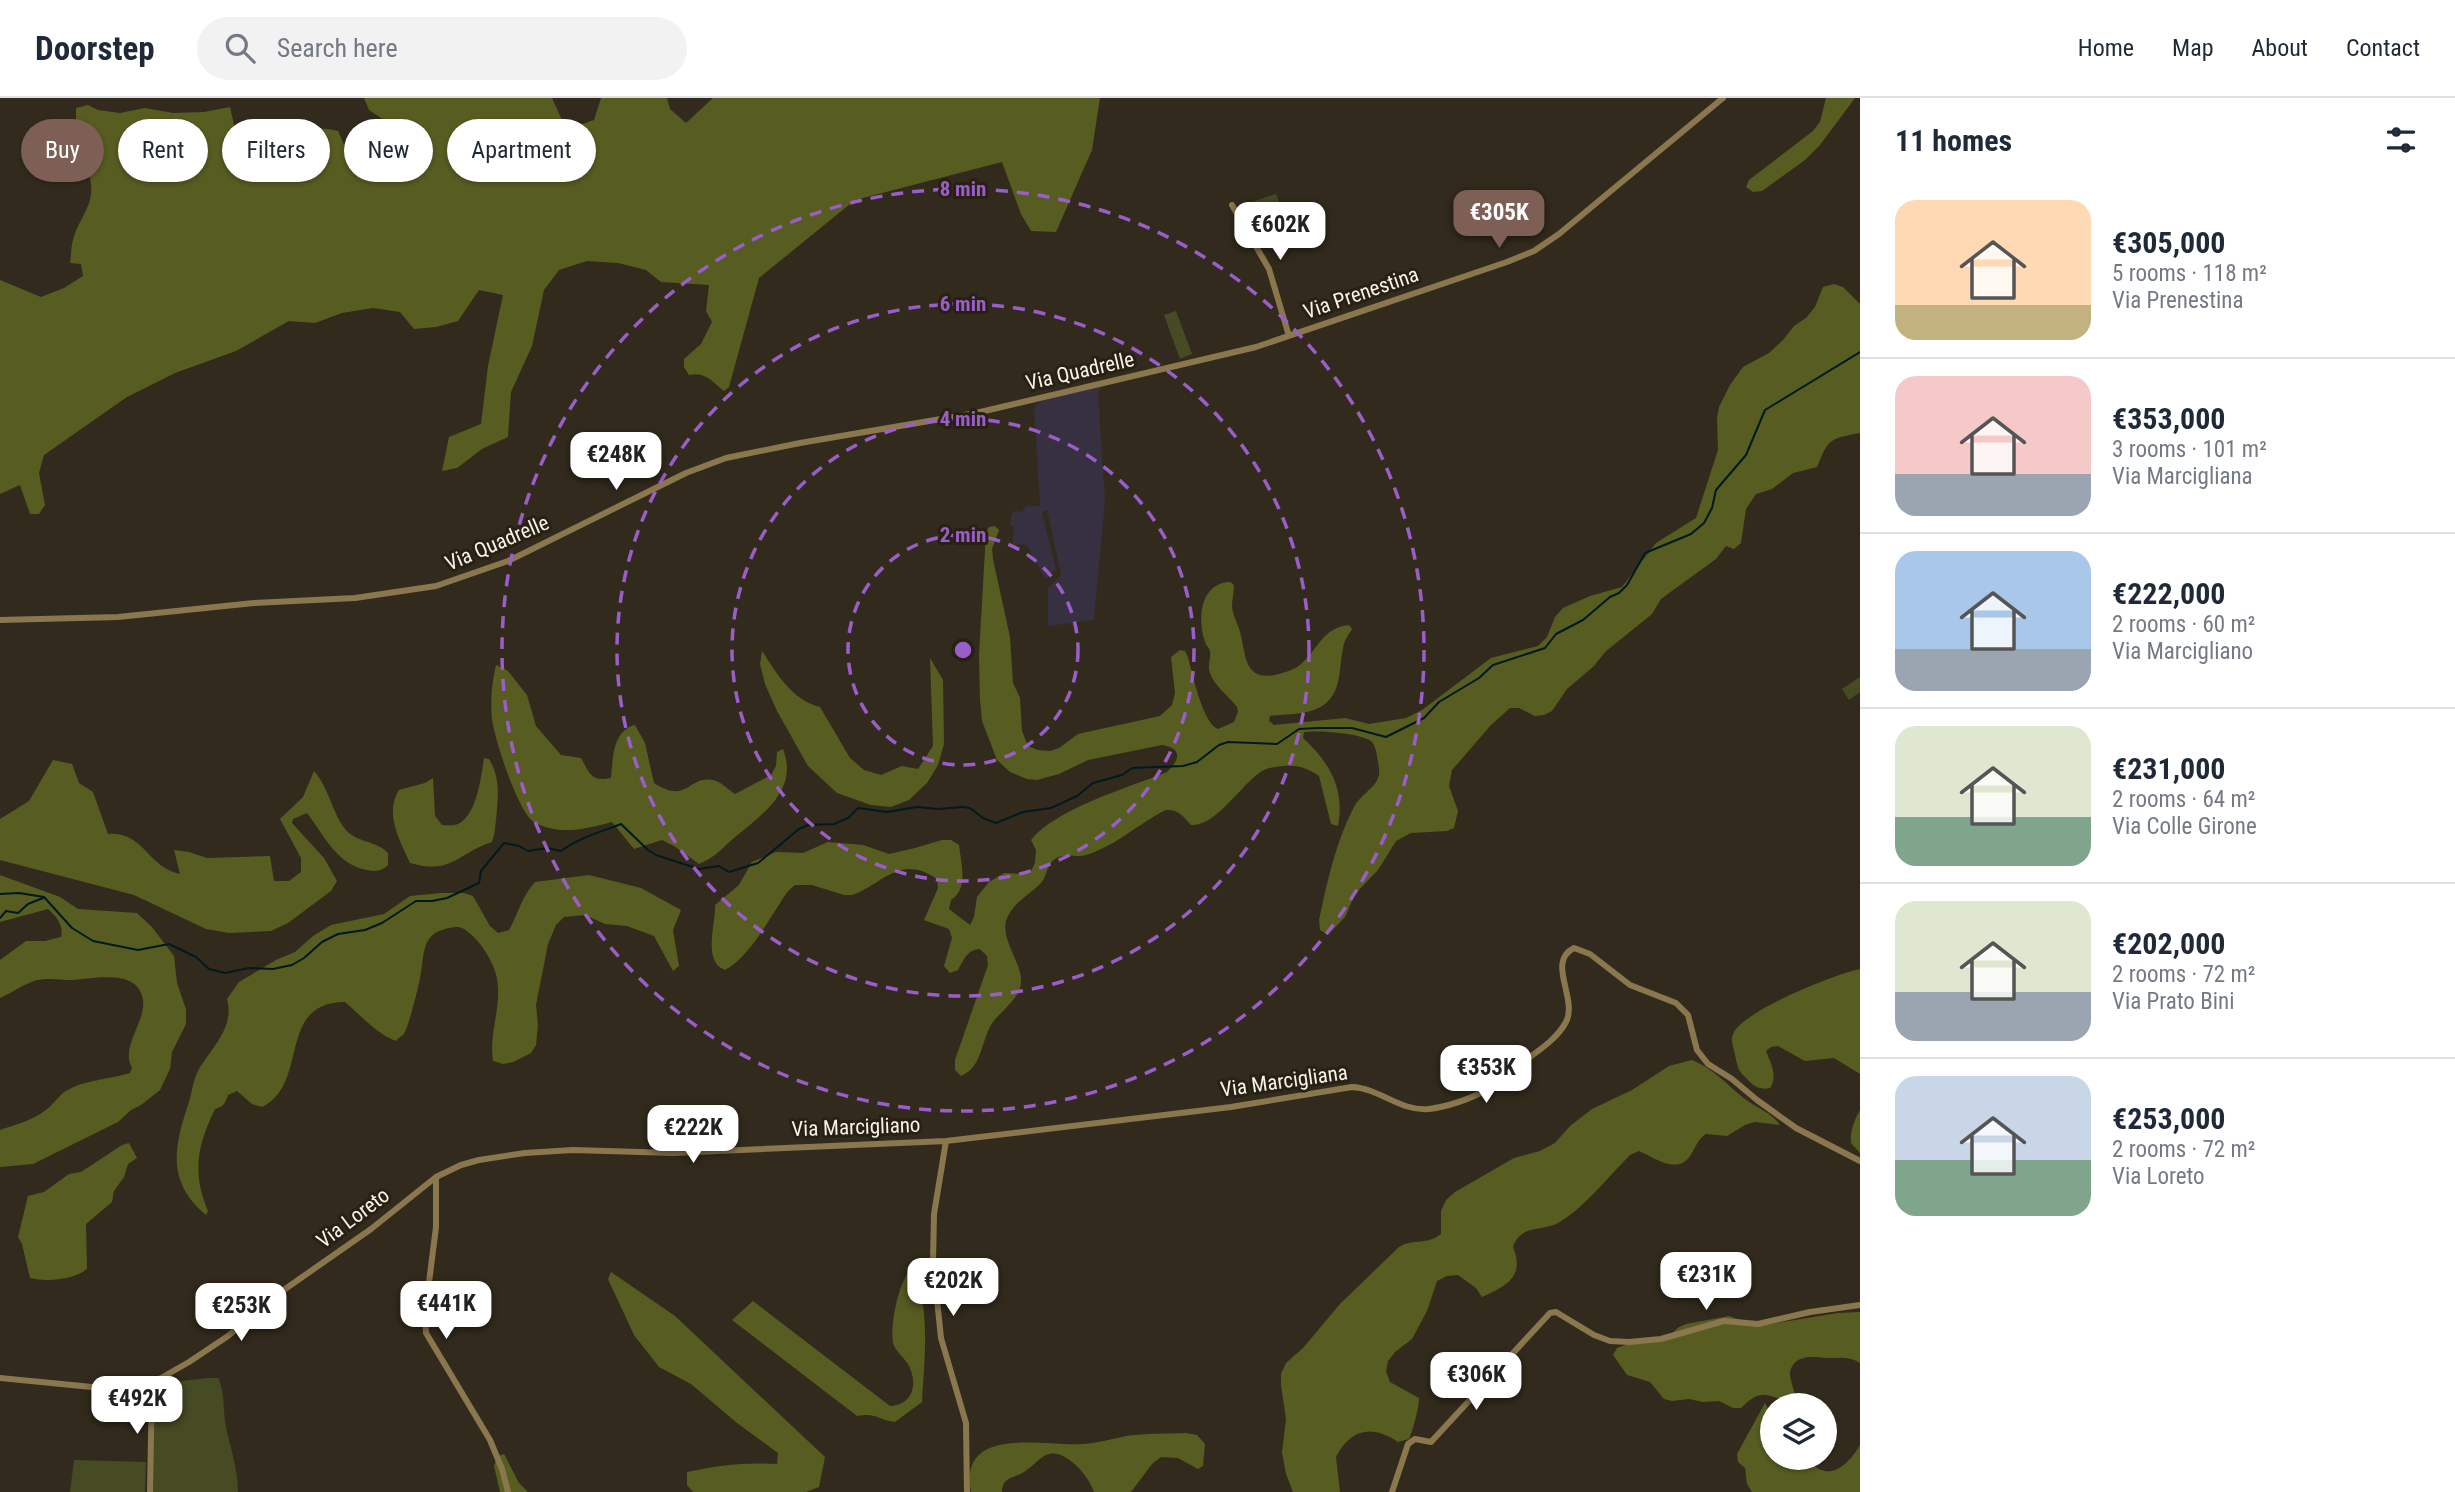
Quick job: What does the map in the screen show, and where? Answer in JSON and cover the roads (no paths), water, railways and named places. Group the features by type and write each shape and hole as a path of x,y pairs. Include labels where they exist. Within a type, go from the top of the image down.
{"street":[{"name":"Via Prenestina","path":"1234,353 1289,337 1534,251 1569,227 1723,98"},
{"path":"1232,205 1269,270 1289,337"},
{"name":"Via Quadrelle","path":"0,620 127,616 254,603 355,598 436,586 517,557 686,473 730,457 976,413 1234,353"},
{"name":"Via Marcigliana","path":"946,1141 1262,1103 1342,1087 1365,1088 1421,1109 1454,1103 1505,1079 1563,1027 1569,1015 1569,1005 1562,963 1570,950 1577,948 1590,954 1630,985 1675,1003 1688,1015 1697,1050 1708,1064 1796,1128 1860,1161"},
{"path":"946,1141 934,1213 933,1261 942,1342 965,1417 967,1492"},
{"name":"Via Marcigliano","path":"436,1177 471,1162 547,1152 673,1153 946,1141"},
{"path":"436,1177 436,1227 425,1318 426,1333 490,1440 508,1492"},
{"name":"Via Loreto","path":"0,1378 88,1387 152,1381 189,1363 228,1336 278,1294 376,1225 436,1177"},
{"path":"1392,1492 1408,1444 1415,1439 1431,1442 1550,1313 1556,1312 1594,1335 1610,1341 1629,1342 1661,1339 1724,1321 1758,1324 1810,1312 1860,1305"},
{"path":"150,1492 152,1381"}],"waterway":[{"path":"0,894 19,893 44,897 72,928 93,941 138,950 169,944 196,957 209,969 225,973 249,968 273,969 292,965 322,942 338,934 365,930 382,923 416,901 447,898 479,883 481,871 504,843 528,851 547,848 561,851 582,839 621,824 656,855 699,869 719,866 729,872 758,863 799,829 808,825 834,824 848,818 858,808 887,812 917,807 962,807 970,808 983,818 996,823 1023,812 1051,808 1077,796 1093,783 1122,775 1132,768 1183,766 1197,762 1219,745 1228,742 1277,744 1299,729 1317,728 1352,728 1386,737 1424,718 1439,702 1479,678 1493,665 1545,648 1556,634 1583,620 1610,597 1619,593 1627,585 1645,553 1691,534 1704,523 1712,508 1716,490 1746,455 1765,410 1860,352"},
{"path":"0,918 6,911 18,913 28,904 43,898"}]}
